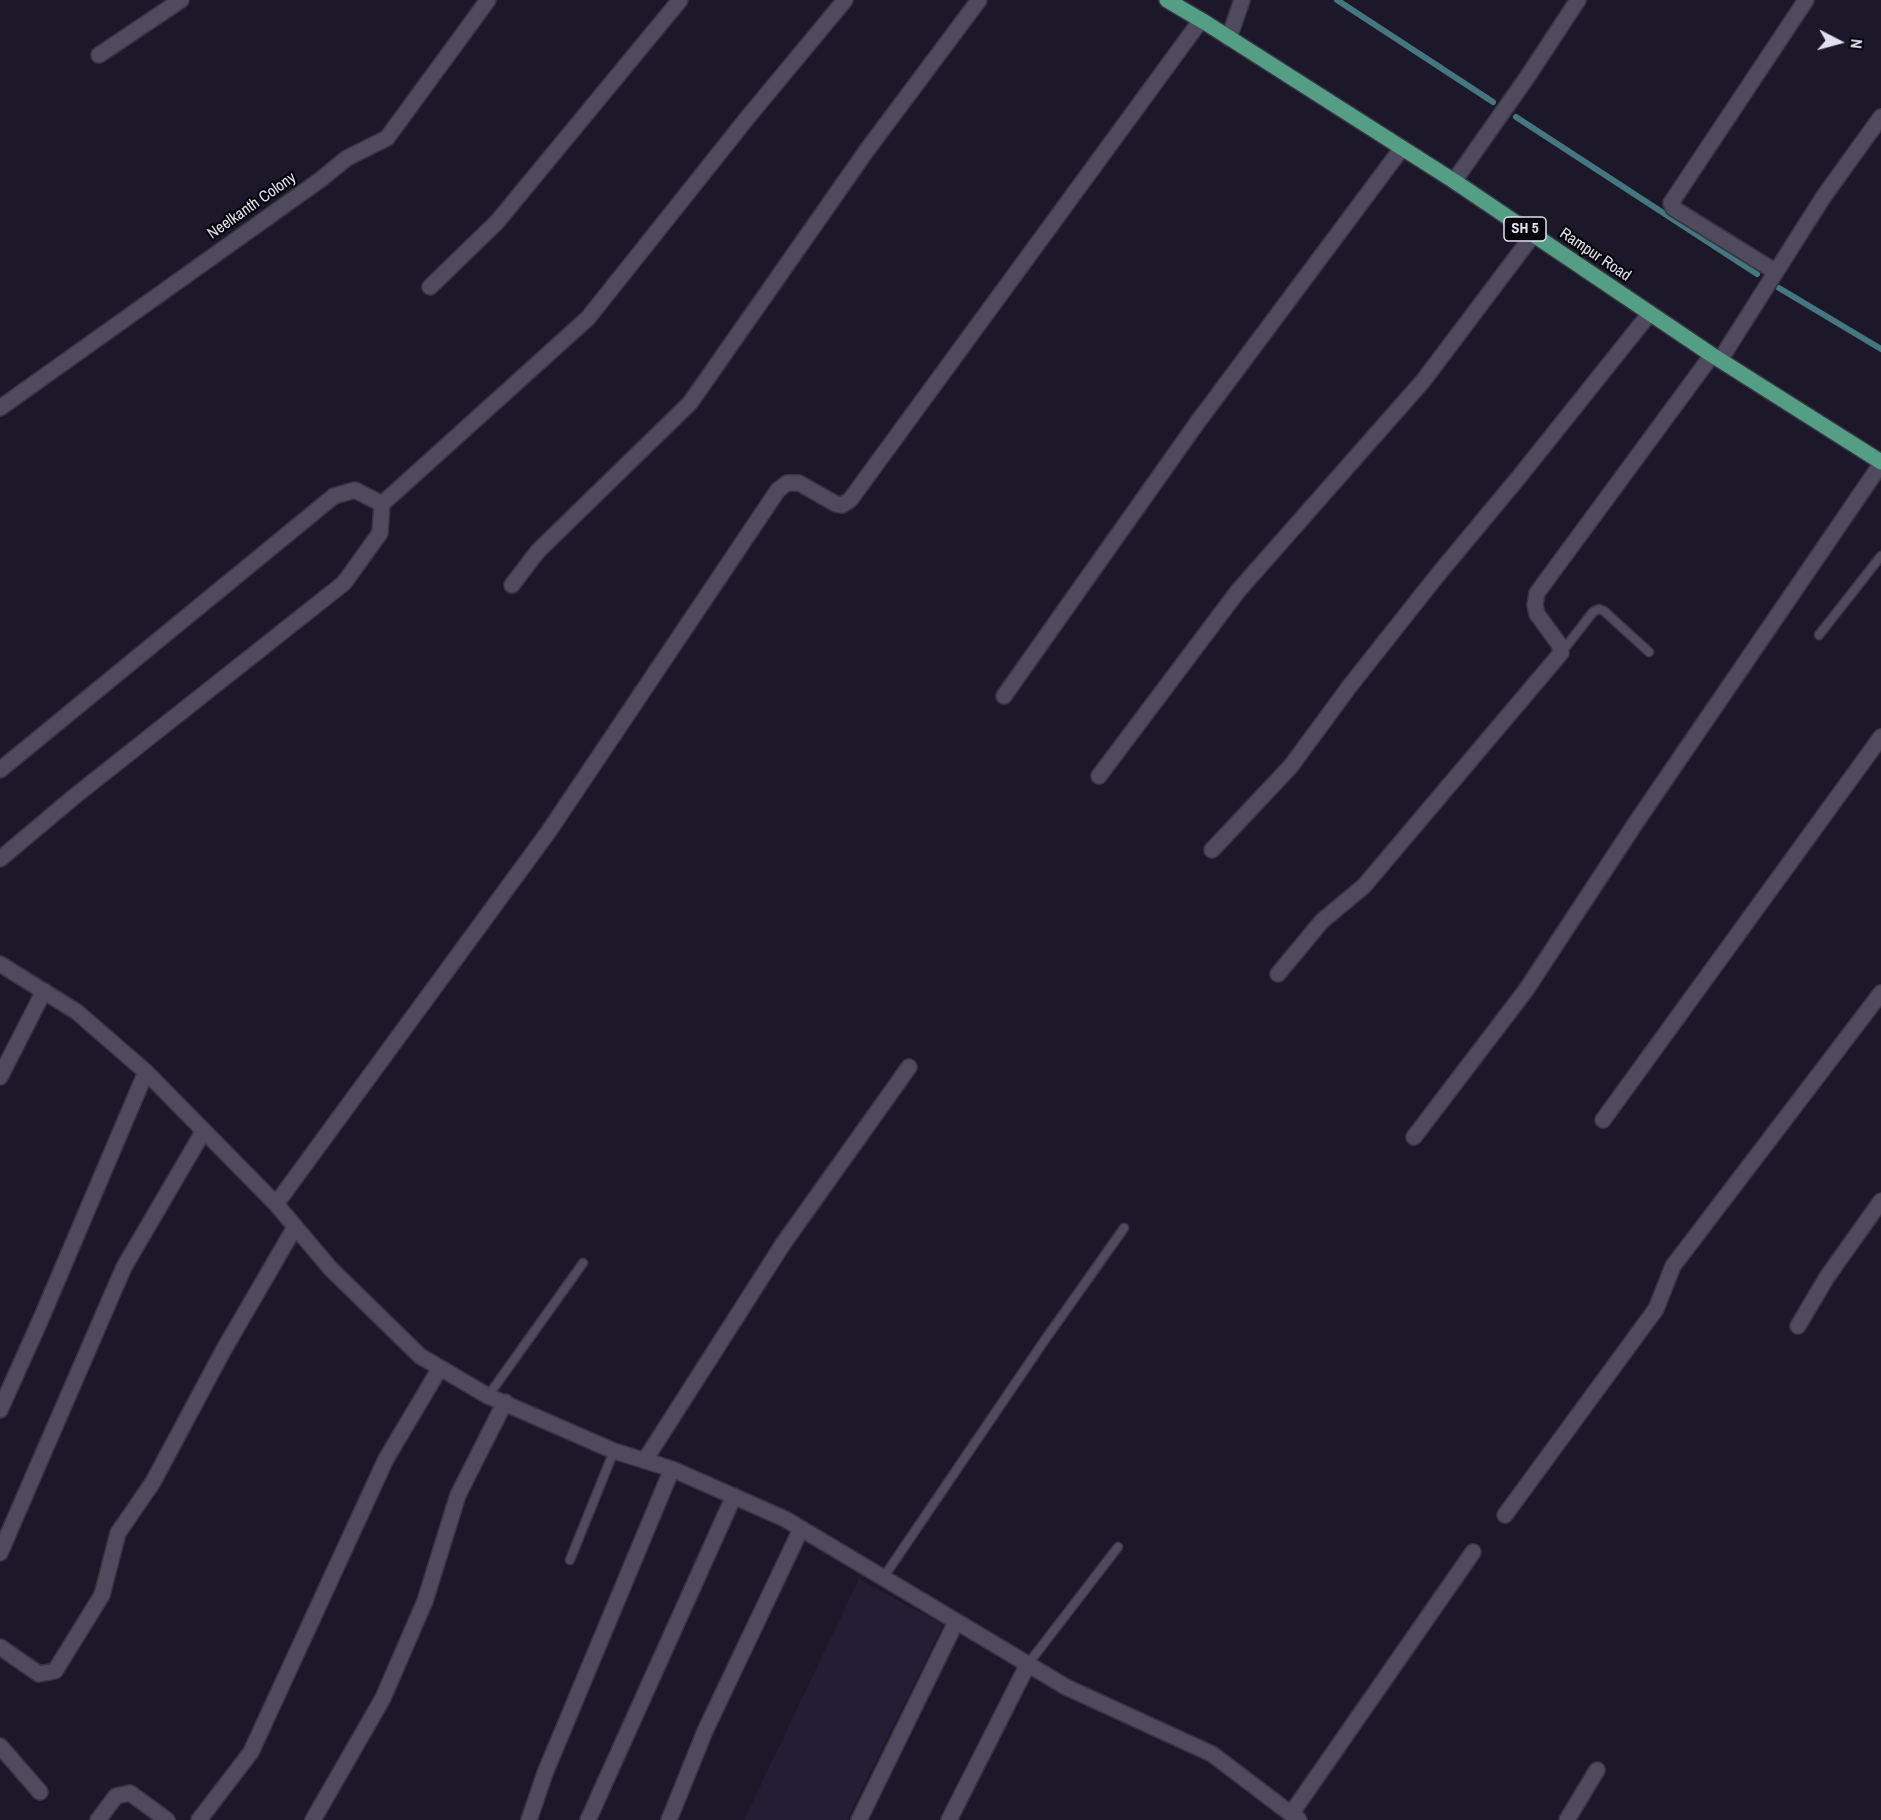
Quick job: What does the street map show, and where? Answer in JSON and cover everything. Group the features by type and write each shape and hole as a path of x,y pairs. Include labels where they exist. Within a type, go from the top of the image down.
{"main road":[{"name":"Rampur Road","path":"1167,0 1402,148 1716,358 1881,463"}],"street":[{"path":"99,55 181,0"},
{"name":"Neelkanth Colony","path":"0,408 320,180 347,158 387,138 488,0"},
{"path":"430,287 497,222 680,0"},
{"path":"0,859 75,796 344,583 380,533 382,504 588,318 748,117 845,0"},
{"path":"512,585 538,551 690,403 867,150 979,0"},
{"path":"1229,38 1242,0"},
{"path":"1454,182 1578,0"},
{"path":"1776,272 1673,208 1671,203 1806,0"},
{"path":"276,1204 549,831 778,490 787,483 799,483 836,504 842,505 850,500 1200,20"},
{"path":"1278,974 1322,921 1364,886 1561,653 1559,644 1537,614 1535,605 1537,593 1716,358 1776,272 1824,196 1881,117"},
{"path":"1004,696 1197,423 1402,148"},
{"path":"1099,776 1238,591 1423,381 1533,235"},
{"path":"1212,850 1291,766 1349,687 1436,577 1650,313"},
{"path":"1414,1137 1526,990 1881,463"},
{"path":"0,770 334,496 355,490 382,504"},
{"path":"1603,1120 1881,737"},
{"path":"0,964 77,1012 146,1072 276,1204 330,1268 420,1356 488,1396 614,1451 672,1468 785,1519 1066,1687 1212,1754 1295,1817 1473,1552"},
{"path":"0,1077 44,991"},
{"path":"1505,1515 1656,1310 1673,1266 1881,993"},
{"path":"645,1461 783,1244 909,1066"},
{"path":"0,1410 146,1072"},
{"path":"0,1553 124,1268 203,1132"},
{"path":"1798,1326 1827,1277 1881,1202"},
{"path":"0,1647 39,1674 55,1671 102,1595 118,1533 153,1482 223,1351 295,1227"},
{"path":"199,1820 251,1752 386,1459 440,1368"},
{"path":"313,1820 383,1698 425,1601 458,1496 505,1402"},
{"path":"529,1820 545,1773 672,1468"},
{"path":"588,1820 734,1496"},
{"path":"669,1820 705,1731 801,1529"},
{"path":"859,1820 956,1622"},
{"path":"949,1820 1028,1664"},
{"path":"0,1746 40,1792"},
{"path":"1567,1820 1597,1770"},
{"path":"98,1820 116,1796 130,1793 167,1820"}],"lane":[{"path":"1819,635 1881,556"},
{"path":"1561,653 1593,612 1599,609 1649,652"},
{"path":"883,1578 1035,1353 1124,1227"},
{"path":"488,1396 583,1263"},
{"path":"570,1560 614,1451"},
{"path":"1028,1664 1118,1547"}],"shaded area":[{"path":"859,1579 943,1625 847,1820 744,1820"}],"waterway":[{"path":"1337,0 1493,102"},
{"path":"1516,117 1757,274"},
{"path":"1779,288 1881,349"}]}
